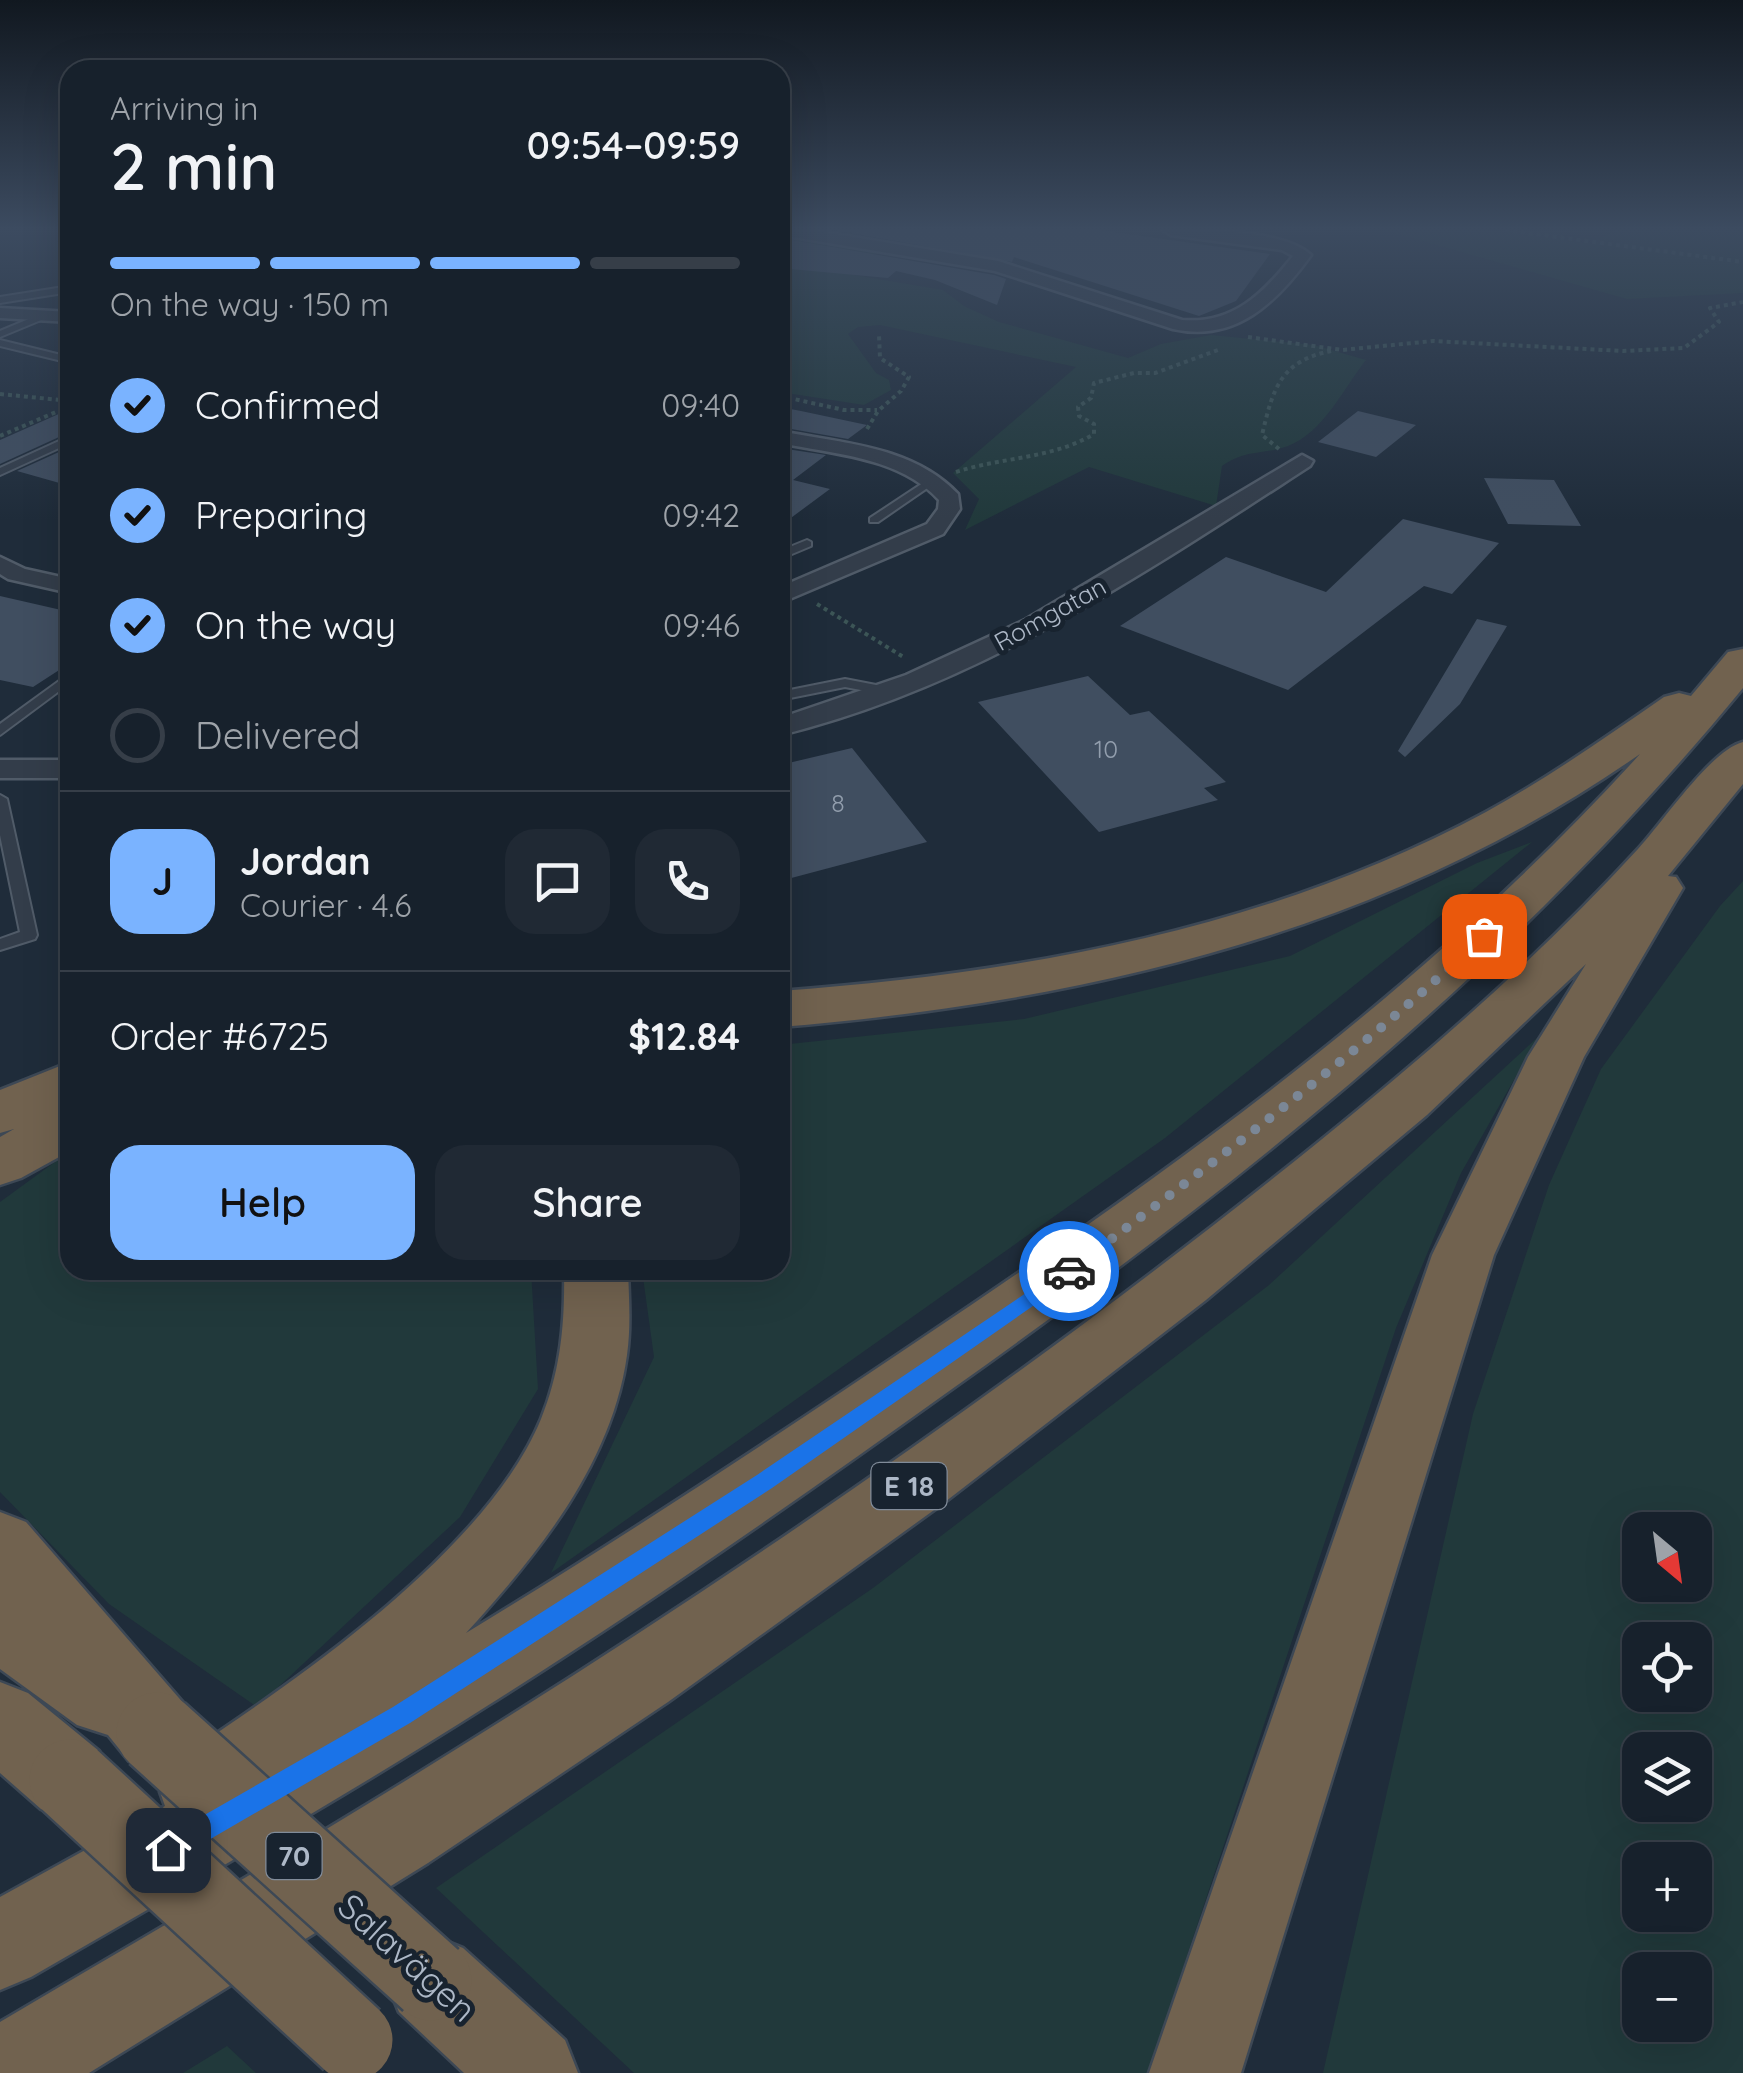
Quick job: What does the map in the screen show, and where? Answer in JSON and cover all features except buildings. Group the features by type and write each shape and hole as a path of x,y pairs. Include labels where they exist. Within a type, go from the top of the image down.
{"highway":[{"path":"790,1008 947,994 1069,972 1188,946 1290,915 1478,835 1623,746 1743,661"},
{"path":"0,1946 402,1715 765,1482 1048,1287 1263,1125 1429,988 1567,860 1661,760 1743,661"},
{"path":"1195,2073 1463,1255 1556,1058 1733,768"},
{"name":"E 18","path":"3,2073 454,1798 824,1548 1109,1340 1328,1170 1496,1020 1632,885 1733,768"},
{"path":"0,1113 60,1086"},
{"path":"0,1164 60,1130"},
{"path":"0,1927 277,1741 361,1676 469,1578 525,1509 551,1468 578,1412 592,1362 596,1280"},
{"path":"0,1545 157,1733"},
{"name":"Salavägen","path":"0,1620 46,1659 157,1733 532,2073"},
{"path":"0,1721 70,1780 368,2056"}],"street":[{"path":"790,439 901,464 932,480 950,499 949,509 936,529 790,592"},
{"name":"Romgatan","path":"790,725 884,695 1035,625 1302,461"},
{"path":"0,564 17,574 60,584"},
{"path":"2,772 60,765"}],"lane":[{"path":"0,343 58,357"},
{"path":"0,472 60,444"},
{"path":"874,520 932,480"},
{"path":"790,551 807,544"},
{"path":"790,694 844,680 869,685 884,695"},
{"path":"0,731 60,685"},
{"path":"0,799 29,935 0,945"}],"path":[{"path":"1302,461 1262,435 1269,406 1289,366 1302,356 1433,341 1622,351 1684,348 1713,327"},
{"path":"790,398 844,410 877,410 906,388 910,378 880,358 880,335"},
{"path":"1241,340 1342,350"},
{"path":"932,480 996,460 1070,450 1094,434 1094,424 1079,416 1078,407 1091,398 1094,383 1134,373 1156,374 1228,346"},
{"path":"1,395 60,403"},
{"path":"1,434 60,408"},
{"path":"840,450 874,424 877,410"}],"green space":[{"path":"790,327 861,327 848,334 876,373 889,380 891,390 864,405 790,394"},
{"path":"888,327 1016,327 1128,358 1161,344 1211,335 1314,345 1366,360 1312,431 1288,446 1239,457 1222,466 1216,506 1089,467 965,530 979,499 953,473 1076,367"},
{"path":"1532,842 1165,1138 551,1573 654,1357 643,1280 790,1280 790,1044 1024,1019 1290,956 1477,863"},
{"path":"1743,881 1743,2073 1323,2073 1473,1414 1549,1185 1601,1069 1720,906"},
{"path":"1539,1036 1461,1173 1396,1328 1148,2073 634,2073 436,1888 873,1588 1269,1285"},
{"path":"60,1158 60,1280 532,1280 538,1389 460,1517 257,1707 109,1604 0,1492 0,1202"},
{"path":"227,2046 256,2073 183,2073"}],"way so far":[{"path":"1069,1271 1263,1125 1429,988 1484,936"}],"route":[{"path":"168,1850 402,1715 765,1482 1069,1271"}]}
